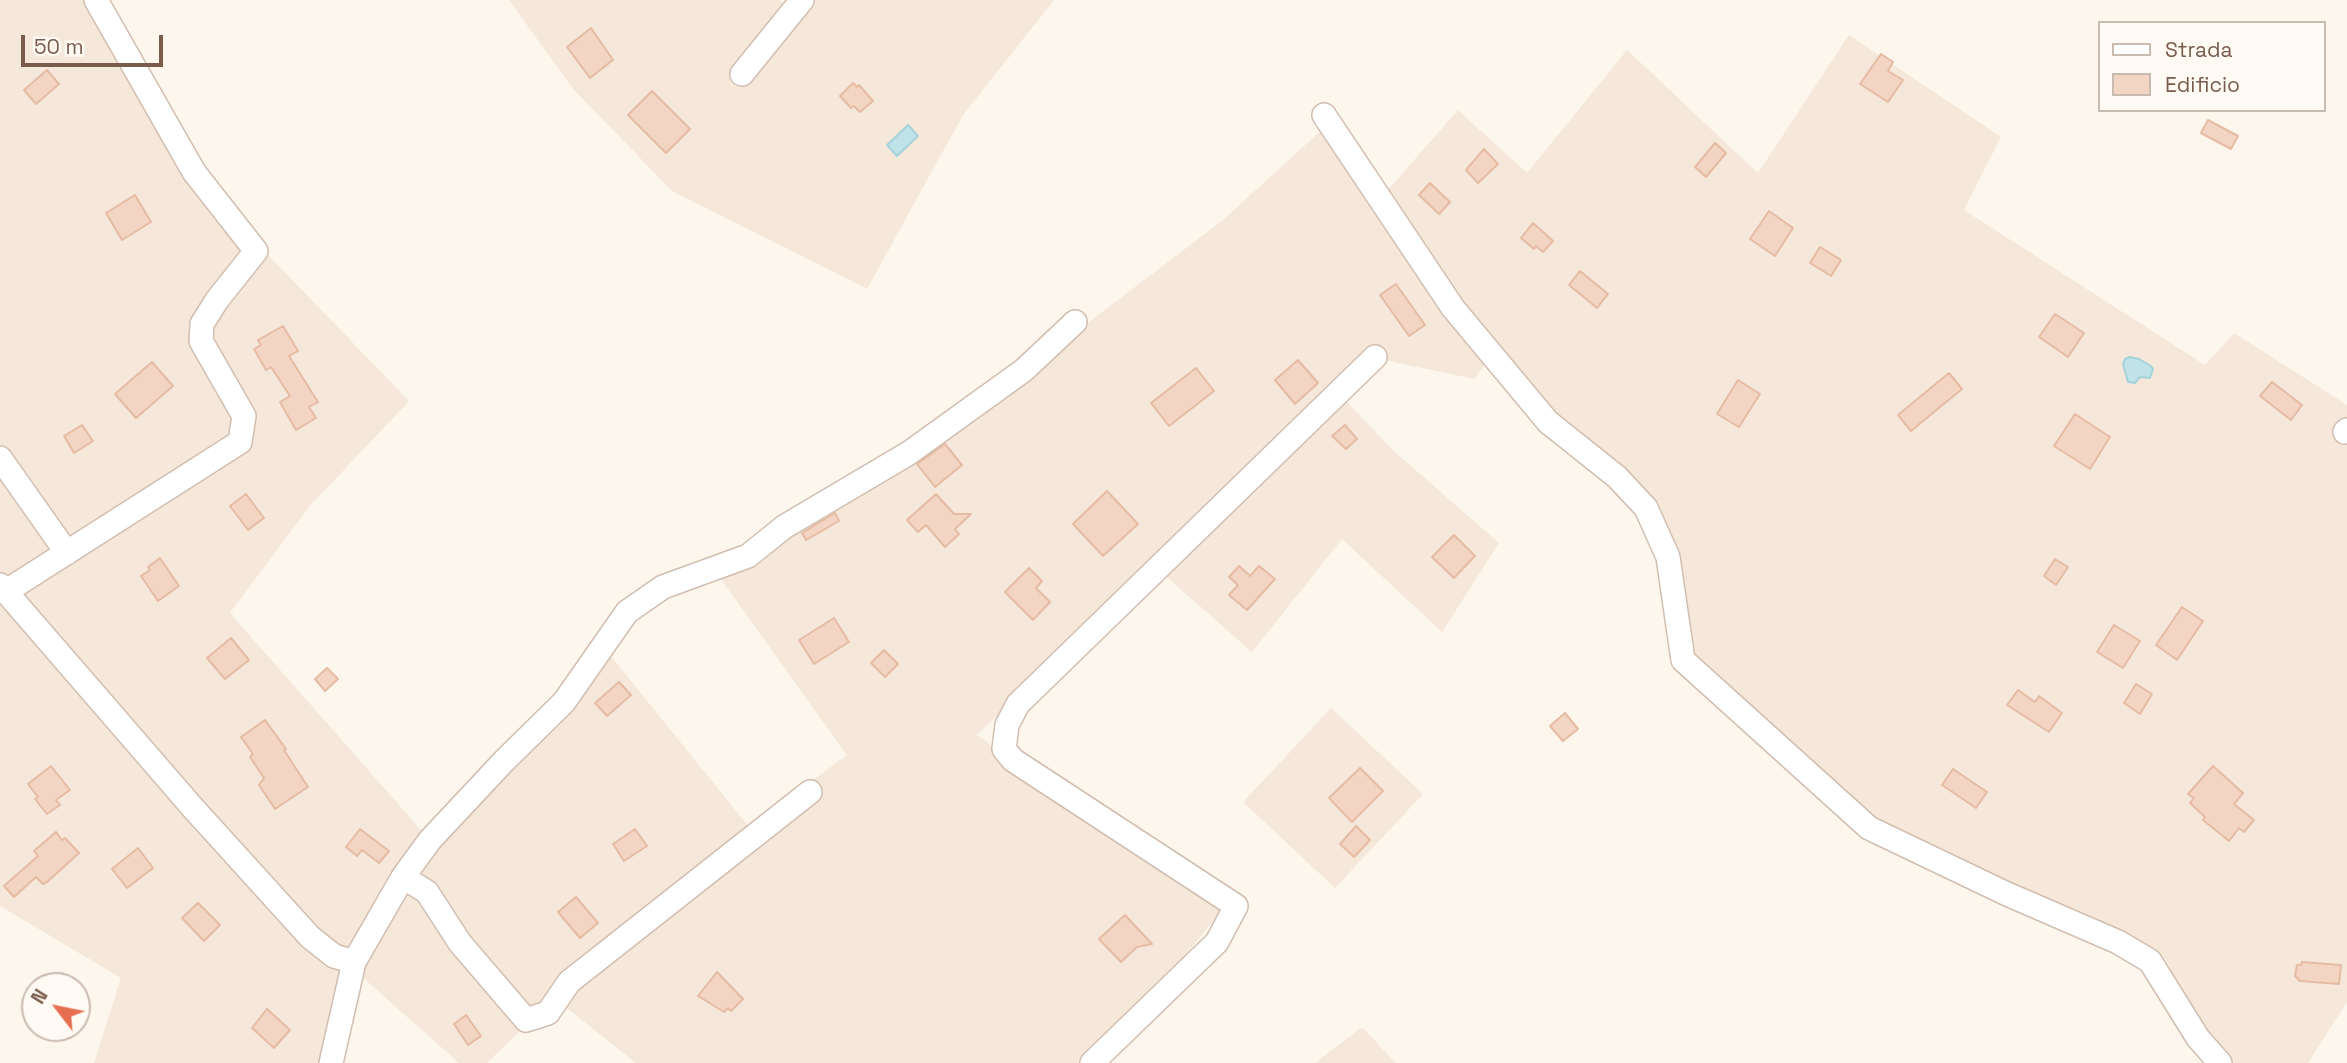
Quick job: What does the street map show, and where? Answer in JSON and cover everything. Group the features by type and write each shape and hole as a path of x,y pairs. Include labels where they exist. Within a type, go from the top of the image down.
{"street":[{"path":"96,0 194,172 256,251 217,300 202,324 201,341 244,416 240,442 67,553 3,588 202,818 310,937 334,956 354,961"},
{"path":"742,74 802,0"},
{"path":"1324,115 1453,307 1548,422 1617,477 1646,508 1668,557 1683,660 1869,828 2118,943 2150,961 2198,1038 2220,1063"},
{"path":"331,1063 354,961 403,877 430,840 564,702 627,612 663,587 748,556 784,527 909,453 1024,370 1075,322"},
{"path":"1092,1063 1217,942 1236,906 1013,760 1003,749 1007,725 1018,704 1375,357"},
{"path":"0,458 67,553"},
{"path":"403,877 427,891 460,943 526,1020 548,1013 569,982 810,792"}],"shaded area":[{"path":"0,0 91,0 218,203 409,401 309,507 230,613 428,838 328,1028 318,1063 94,1063 121,978 0,906"},
{"path":"509,0 780,0 795,15 808,0 1054,0 963,115 867,289 673,192 573,89"},
{"path":"1849,35 2001,137 1964,210 2205,365 2234,333 2347,405 2347,1002 2308,1063 2231,1063 2210,1044 2165,958 2064,907 1962,869 1836,797 1699,669 1683,638 1668,535 1489,360 1474,379 1380,359 1341,396 1395,452 1499,543 1442,632 1342,539 1252,652 1153,565 977,735 1222,910 1097,1063 636,1063 554,998 487,1063 459,1063 361,976 415,874 507,759 610,655 749,827 847,755 717,574 943,433 1223,220 1326,126 1374,206 1458,110 1527,173 1627,50 1758,173"},
{"path":"1331,708 1423,794 1335,888 1243,802"},
{"path":"1362,1027 1396,1063 1315,1063"}],"water":[{"path":"908,125 918,136 897,156 887,145"},
{"path":"2130,357 2151,366 2153,369 2150,378 2140,377 2135,383 2128,382 2123,364 2125,359"}],"building":[{"path":"591,28 613,60 590,78 567,47"},
{"path":"1881,54 1893,62 1888,71 1903,80 1888,102 1860,84"},
{"path":"47,70 59,84 36,104 24,90"},
{"path":"853,83 857,87 859,85 873,101 860,112 854,106 851,108 840,96"},
{"path":"652,91 690,129 666,153 628,115"},
{"path":"2208,120 2238,136 2231,149 2201,133"},
{"path":"1715,143 1726,153 1706,177 1695,167"},
{"path":"1484,149 1498,164 1478,183 1466,170"},
{"path":"1430,183 1450,202 1439,214 1419,195"},
{"path":"135,195 151,222 122,240 106,213"},
{"path":"1769,211 1793,228 1775,256 1750,239"},
{"path":"1533,223 1553,241 1543,252 1536,246 1534,249 1521,238"},
{"path":"1820,247 1841,260 1831,276 1810,263"},
{"path":"1580,271 1608,294 1597,308 1569,285"},
{"path":"1396,284 1425,325 1409,336 1380,295"},
{"path":"2055,314 2084,333 2068,357 2039,337"},
{"path":"283,326 298,351 289,356 318,402 309,407 316,418 296,430 280,402 290,396 271,367 266,370 254,349 261,345 258,340"},
{"path":"1298,360 1318,383 1295,404 1275,380"},
{"path":"152,362 173,386 136,418 115,394"},
{"path":"1196,368 1214,391 1169,426 1151,403"},
{"path":"1949,373 1962,389 1911,431 1898,415"},
{"path":"1738,380 1760,394 1739,427 1717,414"},
{"path":"2272,382 2302,405 2291,420 2260,396"},
{"path":"2075,414 2110,437 2090,469 2054,446"},
{"path":"82,425 93,441 74,453 64,436"},
{"path":"1345,425 1357,439 1346,449 1332,436"},
{"path":"945,444 962,465 935,487 917,464"},
{"path":"1107,491 1138,524 1103,556 1073,524"},
{"path":"246,494 264,518 248,530 230,506"},
{"path":"936,494 954,514 971,514 955,529 959,534 945,547 926,525 918,532 907,520"},
{"path":"835,513 839,521 806,540 802,533"},
{"path":"1454,535 1475,556 1454,578 1432,557"},
{"path":"160,558 179,586 158,601 141,576"},
{"path":"2055,559 2068,567 2056,585 2044,576"},
{"path":"1239,566 1250,576 1259,566 1275,579 1247,610 1229,595 1238,585 1229,577"},
{"path":"1029,568 1042,581 1036,588 1050,602 1033,620 1005,592"},
{"path":"2182,607 2203,621 2177,660 2156,645"},
{"path":"834,618 849,642 814,664 799,640"},
{"path":"2114,625 2140,641 2123,668 2097,652"},
{"path":"231,638 249,660 225,679 207,658"},
{"path":"884,650 898,664 885,677 871,663"},
{"path":"327,668 338,679 325,691 315,679"},
{"path":"619,682 631,695 607,716 595,703"},
{"path":"2136,684 2152,694 2140,714 2124,703"},
{"path":"2018,690 2035,702 2039,696 2062,713 2049,732 2007,705"},
{"path":"1565,713 1578,729 1563,741 1550,726"},
{"path":"265,720 308,787 275,809 259,785 264,778 250,757 253,754 241,737"},
{"path":"51,766 70,790 56,800 60,805 47,814 35,799 38,797 28,784"},
{"path":"2213,766 2243,793 2234,804 2254,820 2244,832 2239,828 2229,841 2203,820 2205,817 2190,803 2194,798 2188,794"},
{"path":"1360,768 1383,791 1352,822 1329,798"},
{"path":"1953,769 1987,792 1976,808 1942,785"},
{"path":"1356,826 1370,840 1354,857 1340,844"},
{"path":"360,829 389,851 379,863 362,850 357,856 346,847"},
{"path":"635,829 647,846 624,861 613,844"},
{"path":"56,832 79,853 47,882 43,884 36,877 14,897 4,886 38,856 34,851"},
{"path":"138,848 153,868 127,888 112,869"},
{"path":"576,897 598,923 580,938 558,912"},
{"path":"198,903 220,925 204,941 182,918"},
{"path":"1125,915 1152,944 1137,947 1121,962 1099,939"},
{"path":"2302,962 2341,965 2339,984 2300,981 2295,976 2297,965"},
{"path":"717,972 743,999 731,1011 728,1008 724,1012 698,996"},
{"path":"267,1009 290,1030 274,1048 252,1028"},
{"path":"466,1015 481,1036 468,1045 454,1024"}]}
